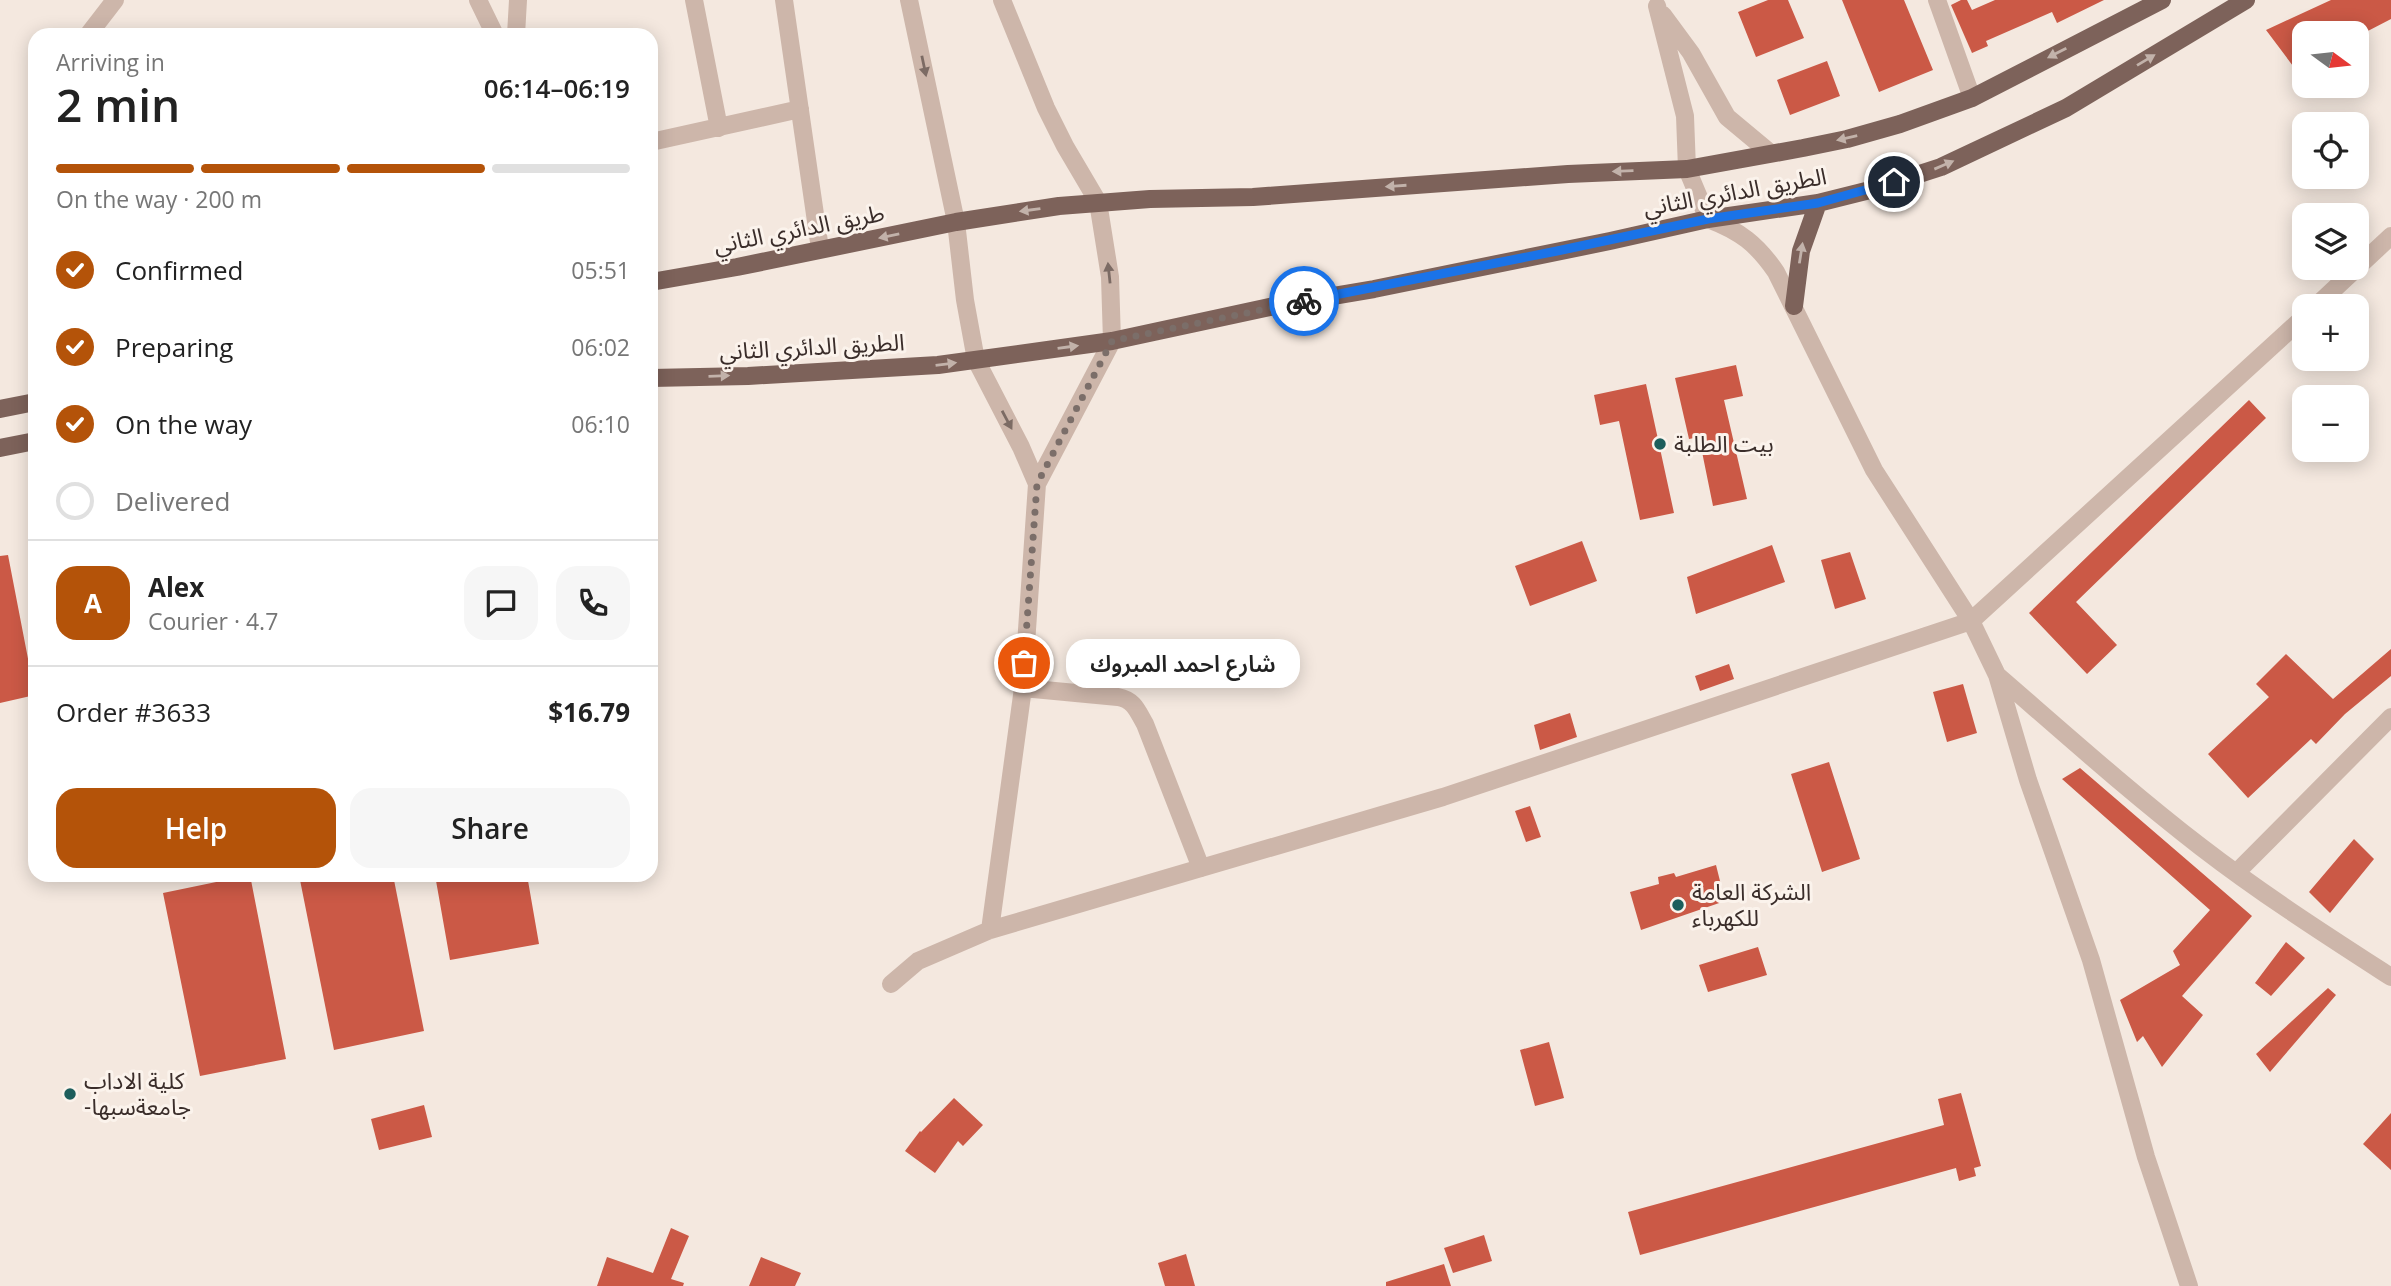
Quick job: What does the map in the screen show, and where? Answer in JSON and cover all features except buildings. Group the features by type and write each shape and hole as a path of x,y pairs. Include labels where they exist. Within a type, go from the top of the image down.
{"main road":[{"name":"الطريق الدائري الثاني","path":"658,378 748,376 925,366 1112,341 1708,219 1818,203 1870,190 1941,167 2066,108 2246,0"},
{"name":"الطريق الدائري الثاني","path":"956,222 1098,202 1253,197 1554,174 1687,169 1847,139 1900,124 1972,98 2158,1"},
{"path":"1794,306 1801,251 1818,203"},
{"name":"طريق الدائري الثاني","path":"658,281 956,222"},
{"path":"0,410 28,404"},
{"path":"0,448 28,442"}],"street":[{"path":"93,28 115,0"},
{"path":"478,0 492,28"},
{"path":"516,28 518,0"},
{"path":"694,0 719,128"},
{"path":"784,0 820,249"},
{"path":"909,0 956,222 976,359 1037,484"},
{"path":"990,930 1023,688 1037,484 1112,341 1110,277 1098,202 1046,108 1002,0"},
{"path":"1937,0 1972,98"},
{"path":"1655,3 1691,53 1727,117 1769,152"},
{"path":"1655,3 1685,116 1687,169 1708,219 1731,228 1758,248 1776,272 1874,470 1971,621 1997,675 2028,780 2091,960 2146,1157 2189,1286"},
{"path":"658,141 800,109"},
{"path":"2329,294 2391,236"},
{"path":"891,985 918,961 990,930 1443,797 1971,621 2292,328"},
{"path":"1997,675 2132,792 2236,873 2319,931 2391,976"},
{"path":"1023,688 1118,697 1128,699 1135,705 1145,724 1201,868"},
{"path":"2236,873 2391,717"}],"way so far":[{"path":"1024,663 1037,484 1112,341 1304,301"}],"place":[{"name":"بيت الطلبة","path":"1660,444"},
{"name":"شارع احمد المبروك","path":"1024,663"},
{"name":"الشركة العامة للكهرباء","path":"1678,905"},
{"name":"كلية الاداب -جامعةسبها","path":"70,1094"}],"route":[{"path":"1304,301 1374,289 1708,219 1818,203 1894,182"}]}
